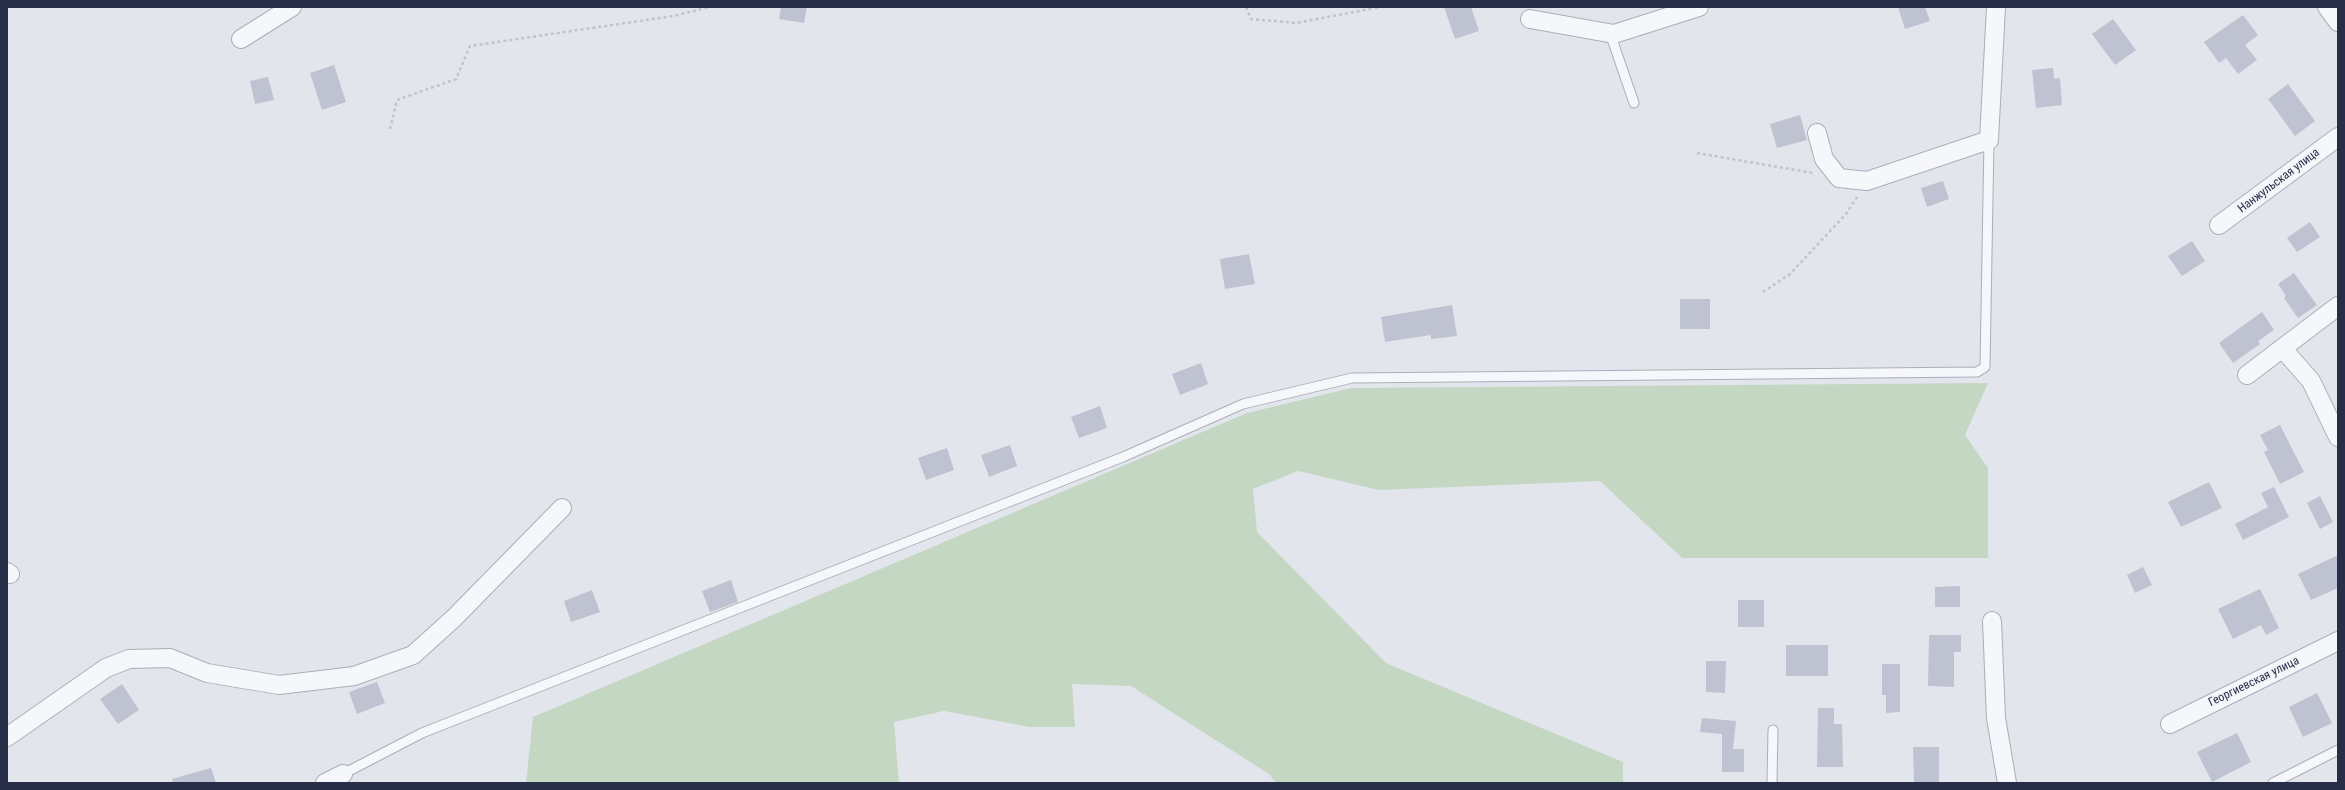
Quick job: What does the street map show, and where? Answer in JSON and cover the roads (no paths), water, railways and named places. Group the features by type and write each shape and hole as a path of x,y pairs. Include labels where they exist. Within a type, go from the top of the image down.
{"street":[{"path":"241,39 292,7"},
{"path":"1530,19 1614,34 1699,7"},
{"path":"1817,134 1824,159 1839,178 1867,181 1989,140 1996,7"},
{"path":"2327,7 2338,22"},
{"name":"Нанжульская улица","path":"2219,225 2338,137"},
{"path":"2247,375 2338,306"},
{"path":"2282,349 2311,381 2338,437"},
{"path":"7,737 106,668 128,660 170,658 206,673 279,685 354,676 413,655 454,618 562,508"},
{"path":"1992,621 1996,718 2007,783"},
{"name":"Георгиевская улица","path":"2170,724 2338,641"},
{"path":"325,783 343,774"}],"lane":[{"path":"1610,33 1634,103"},
{"path":"343,774 422,734 1123,457 1243,404 1352,378 1977,372 1985,367 1989,140"},
{"path":"1772,783 1773,730"},
{"path":"2273,783 2338,750"}]}
